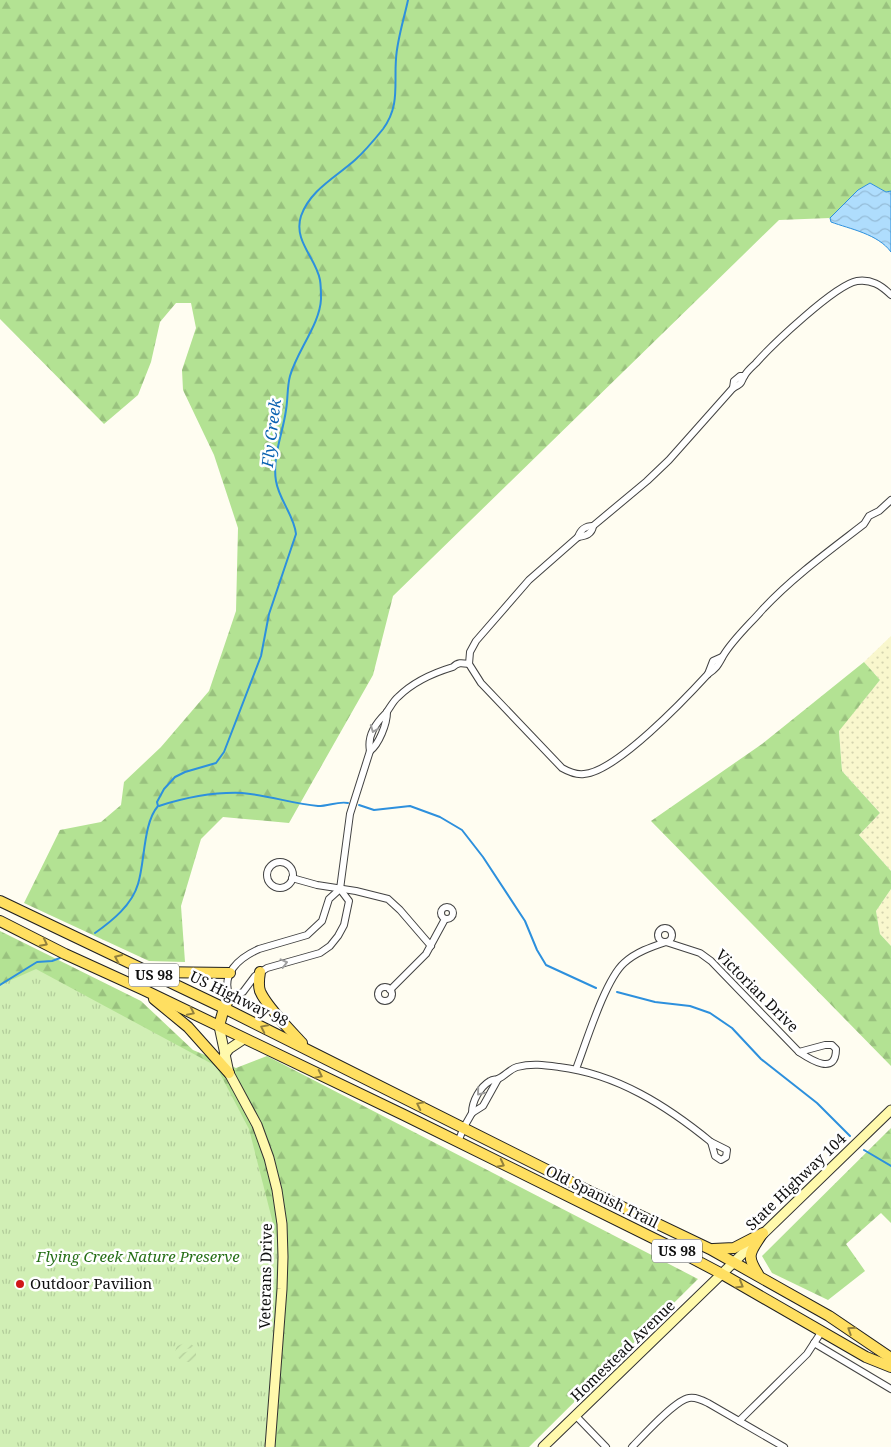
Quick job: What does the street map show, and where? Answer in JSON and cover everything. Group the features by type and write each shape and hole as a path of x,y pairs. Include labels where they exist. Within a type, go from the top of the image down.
{"main road":[{"name":"US Highway 98","path":"0,901 224,1008 464,1127"},
{"name":"US 98","path":"0,921 458,1142"},
{"path":"148,972 230,972"},
{"path":"260,972 260,991 292,1033 308,1050"},
{"path":"144,990 188,1027 229,1072"},
{"path":"219,1026 224,1008 230,997"},
{"name":"Old Spanish Trail","path":"464,1127 591,1192 710,1249 829,1316 891,1358"},
{"name":"Old Spanish Trail","path":"458,1142 722,1274 866,1357 891,1367"},
{"path":"710,1249 734,1248 763,1233"},
{"path":"760,1277 751,1263 750,1253 763,1233"}],"street":[{"path":"891,294 882,286 869,281 855,282 843,287 772,346 744,376 740,384 733,388 647,482 593,526 583,528 578,537 529,580 476,640 470,652 469,664 481,683 554,760 570,772 584,774 597,770 638,742 661,722 708,674 713,661 722,657 764,608 785,587 864,524 869,516 879,511 891,500"},
{"path":"340,889 349,902 348,912 344,926 330,946 320,953 267,968 260,972 243,992 230,997 226,985 230,972 236,964 252,952 307,935 313,931 322,921 329,899 340,889 350,814 370,751 369,746 374,725 378,719 387,712 398,697 423,678 453,667 456,664 469,664"},
{"path":"281,863 289,866 292,878 288,885 276,888 272,886 268,879 268,871 273,865 281,863"},
{"path":"292,878 317,885 376,895 392,902 431,946"},
{"path":"390,990 426,954 445,919"},
{"name":"Victorian Drive","path":"576,1069 609,985 622,964 638,953 666,942 700,953 711,961 800,1052 820,1064 832,1062 836,1056 836,1050 832,1045 800,1052"},
{"name":"Veterans Drive","path":"219,1026 229,1072 256,1124 269,1158 277,1190 282,1224 282,1289 270,1447"},
{"path":"224,1056 228,1049 244,1039"},
{"path":"458,1142 472,1112 473,1103 478,1093 490,1081 498,1079 516,1068 536,1064 576,1069 602,1076 646,1096 683,1119 711,1142"},
{"path":"472,1112 483,1106 498,1079"},
{"name":"State Highway 104","path":"722,1274 891,1110"},
{"name":"Homestead Avenue","path":"543,1447 722,1274"},
{"path":"739,1421 807,1354 822,1331"},
{"path":"814,1343 891,1389"},
{"path":"632,1447 678,1403 689,1398 702,1400 784,1447"},
{"path":"576,1416 606,1447"}],"shaded area":[{"path":"891,636 891,871 859,835 880,813 842,771 839,730 880,680 864,662"},
{"path":"891,889 891,946 880,934 876,911"}],"green space":[{"path":"0,0 891,0 891,191 886,192 870,183 858,190 830,218 779,220 393,596 373,675 289,823 223,817 201,839 181,906 185,962 149,961 24,903 60,830 101,822 121,805 124,782 161,747 209,691 236,611 238,528 214,455 183,390 182,370 196,328 191,303 176,303 160,322 151,362 138,395 104,424 0,319"},
{"path":"864,662 880,680 839,731 842,771 880,813 859,835 891,871 891,889 876,911 880,934 891,946 891,1066 651,821 762,744"},
{"path":"0,931 141,1001 193,1050 236,1068 267,1056 698,1279 529,1447 0,1447"},
{"name":"Flying Creek Nature Preserve","path":"36,969 216,1066 249,1129 278,1243 267,1447 0,1447 0,985"},
{"path":"891,1128 891,1223 881,1213 846,1244 865,1271 828,1300 772,1273 762,1256"},
{"path":"188,1342 195,1347 175,1352 177,1346"},
{"path":"196,1349 196,1358 189,1362 182,1362 176,1355"}],"water":[{"path":"870,183 886,192 891,191 891,252 871,236 831,222 830,218 858,190"}],"waterway":[{"name":"Fly Creek","path":"95,933 121,912 135,892 140,875 147,832 153,813 158,806 157,802 164,789 175,777 185,772 216,763 224,752 261,656 269,614 296,534 295,527 280,495 275,472 275,463 287,406 288,384 293,367 317,318 321,299 318,272 302,241 300,233 301,216 317,191 348,166 377,137 392,112 398,44 408,0"},
{"path":"159,806 179,800 221,793 252,794 318,806 348,803"},
{"path":"359,805 374,810 410,806 440,817 462,830 483,857 525,921 537,950 546,965 596,988"},
{"name":"Fly Creek","path":"0,985 37,962 52,961 60,958"},
{"path":"617,992 655,1002 690,1006 710,1013 732,1028 761,1059 817,1103 850,1136"},
{"path":"864,1150 891,1166"}],"place":[{"name":"Outdoor Pavilion","path":"20,1284"}]}
